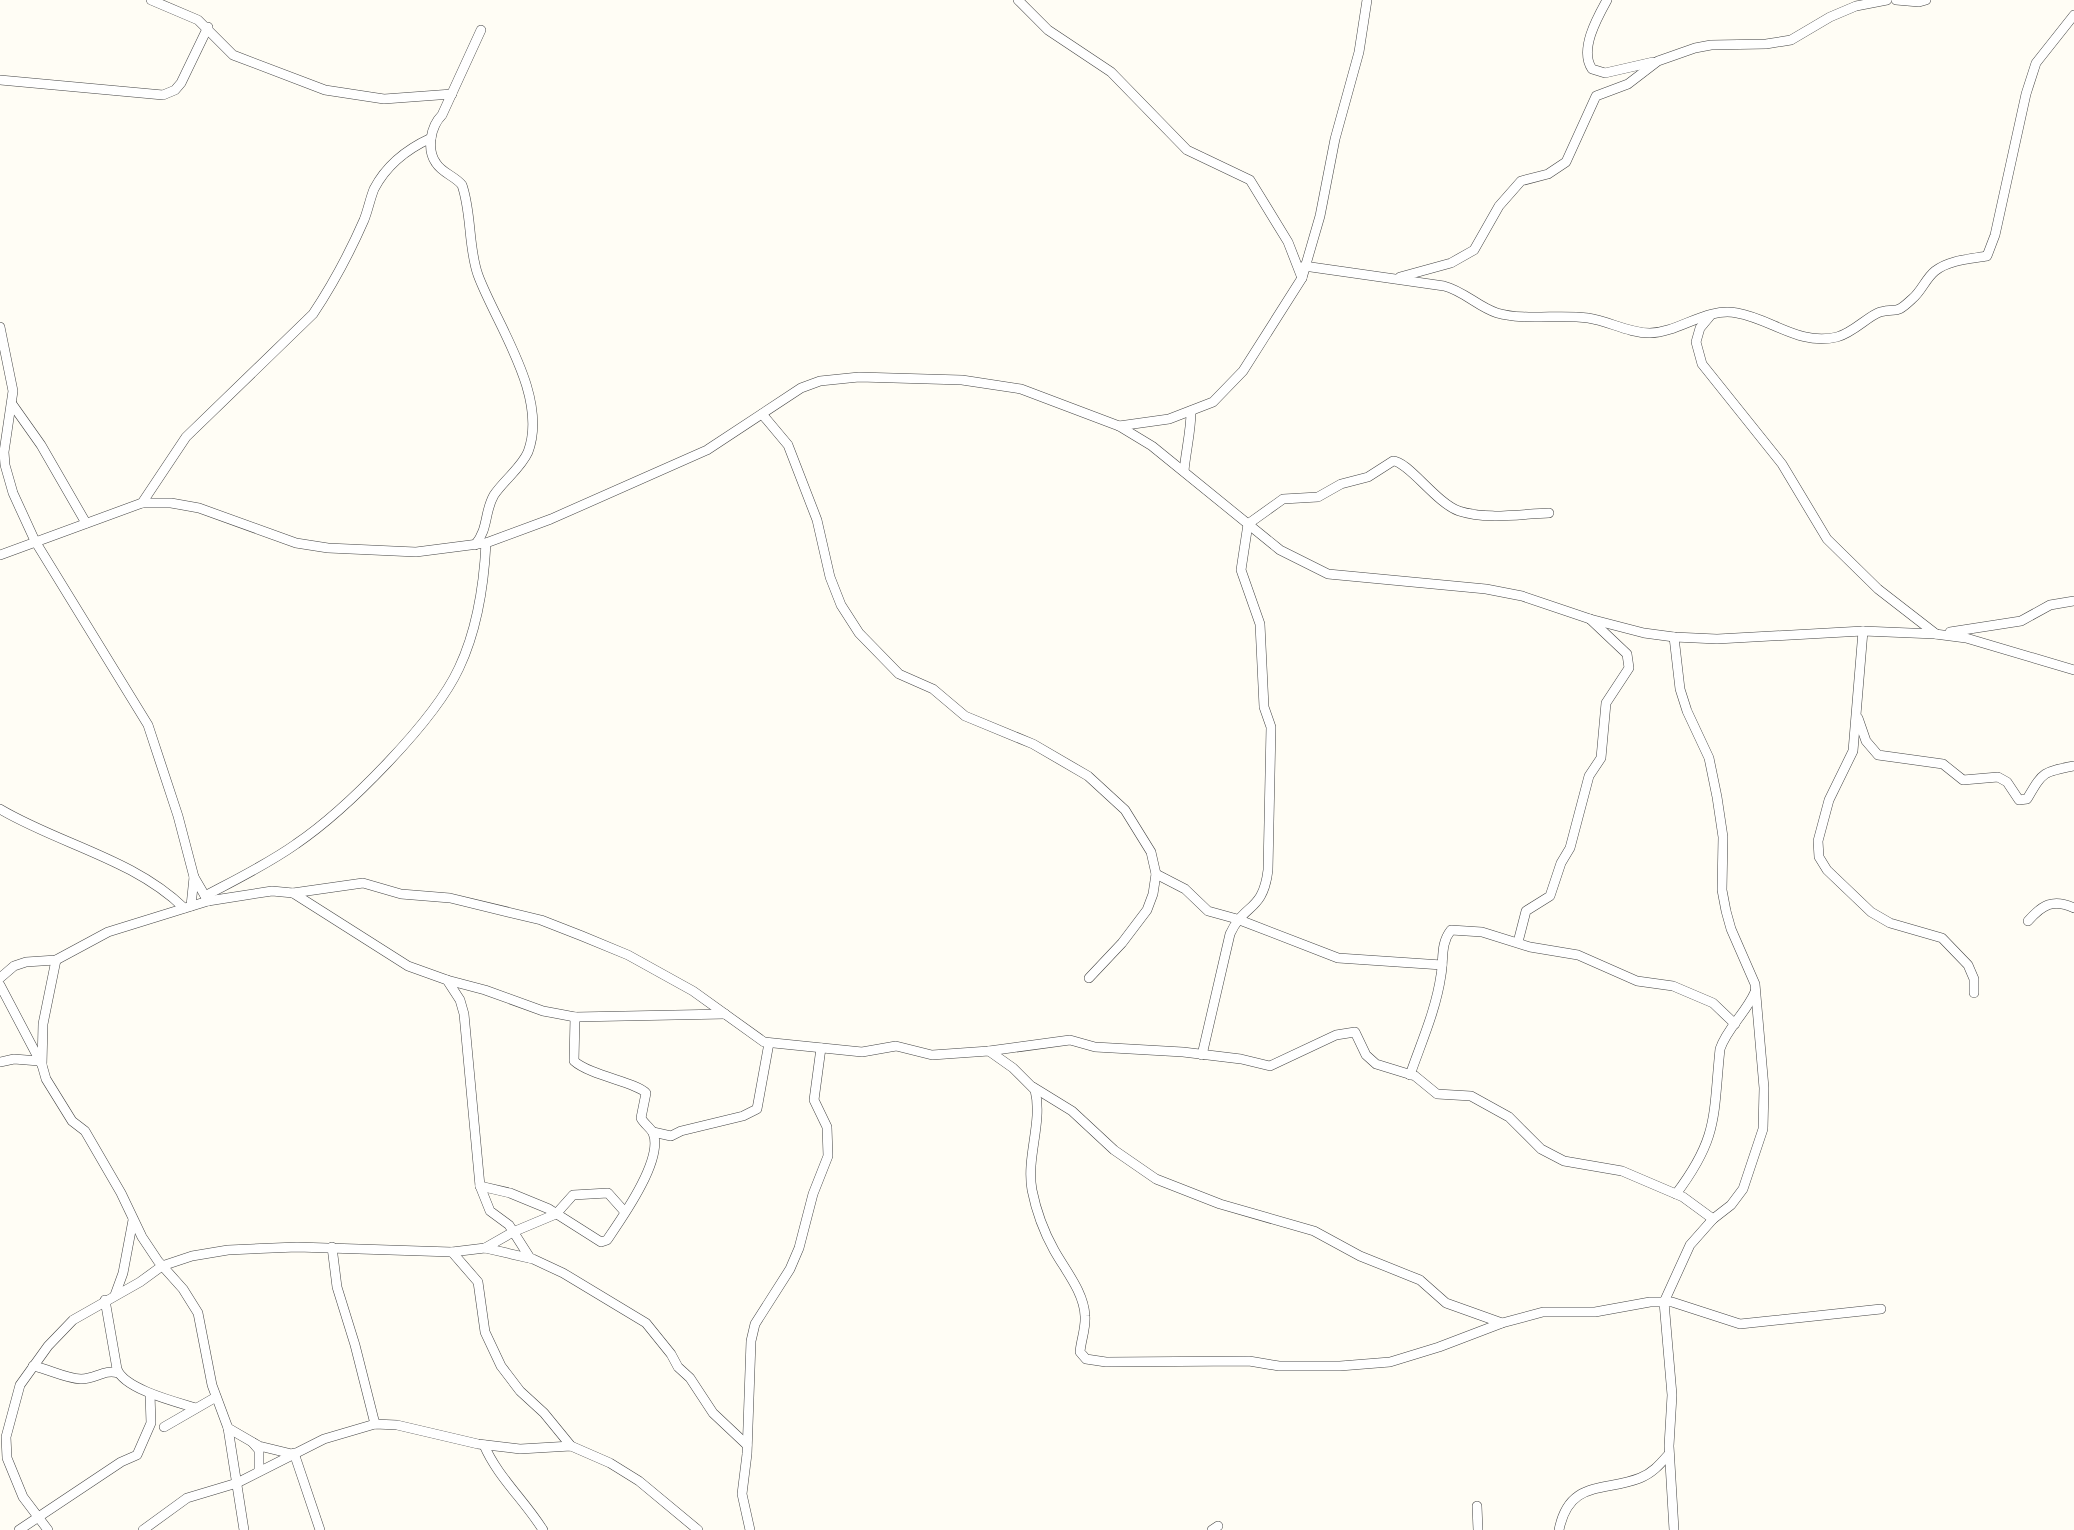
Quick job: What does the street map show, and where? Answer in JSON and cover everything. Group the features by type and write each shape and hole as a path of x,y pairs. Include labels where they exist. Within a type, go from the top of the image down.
{"street":[{"path":"151,0 189,14 208,27 224,48 233,55 325,90 384,99 452,94"},
{"path":"1018,0 1048,30 1111,72 1187,150 1250,180 1288,242 1302,278"},
{"path":"1119,426 1169,419 1214,402 1243,371 1302,278 1320,216 1335,139 1359,52 1367,0"},
{"path":"1607,0 1586,58 1592,69 1605,73 1711,45 1766,44 1791,40 1830,17 1856,6 1887,0"},
{"path":"1896,0 1926,0"},
{"path":"1304,266 1454,289 1496,312 1585,318 1636,331 1669,330 1712,314 1737,313 1806,338 1839,337 1880,312 1898,311 1915,297 1934,271 1959,260 1987,256 1995,236 2026,94 2036,63 2074,15"},
{"path":"0,80 163,95 175,90 181,83 208,27"},
{"path":"475,545 484,534 494,495 527,453 532,438 531,413 524,376 512,342 477,273 472,230 462,185 435,163 432,138 435,121 442,115 481,30"},
{"path":"1395,279 1451,263 1474,250 1499,206 1521,181 1548,174 1566,162 1596,96 1628,84 1658,60"},
{"path":"142,503 186,437 314,314 365,218 375,187 390,166 409,148 432,138"},
{"path":"1712,314 1700,328 1695,342 1702,364 1782,464 1827,539 1878,589 1935,634 2001,626 2021,621 2050,605 2074,601"},
{"path":"0,327 13,391 5,430 5,465 13,493 35,541 148,725 176,808 194,877 206,898"},
{"path":"0,555 142,503 171,503 199,508 296,543 328,548 416,552 486,543 551,519 707,450 801,388 820,381 871,377 995,384 1021,389 1119,426 1152,446 1280,550 1310,567 1329,574 1485,589 1521,596 1590,619 1674,637 1717,639 1863,631 1935,634 1966,638 2074,670"},
{"path":"12,404 41,445 86,523"},
{"path":"1184,471 1187,436 1191,427 1191,411"},
{"path":"762,414 788,446 817,520 830,577 841,605 859,633 899,674 933,689 960,713 1033,744 1104,788 1125,810 1151,852 1156,874 1153,894 1140,920 1089,978"},
{"path":"1202,1055 1226,947 1237,919 1258,904 1267,882 1271,727 1264,707 1260,624 1255,604 1241,570 1248,524 1283,499 1318,497 1341,484 1368,477 1393,460 1405,464 1424,486 1458,510 1490,515 1549,513"},
{"path":"0,978 20,964 56,960 108,932 187,907 206,898 270,860 320,826 404,744 434,708 459,668 480,600 486,543"},
{"path":"1518,942 1526,911 1550,896 1558,871 1570,848 1589,776 1601,758 1606,703 1629,668 1627,654 1590,619"},
{"path":"1863,631 1853,751 1829,800 1818,841 1819,857 1827,870 1871,912 1890,923 1932,934 1948,944 1968,965 1974,979 1974,993"},
{"path":"1674,637 1680,689 1687,711 1709,758 1717,797 1723,837 1722,890 1726,911 1731,929 1753,977 1756,990 1764,1088 1763,1129 1743,1189 1731,1205 1713,1219 1690,1245 1664,1302 1672,1395 1670,1454 1674,1530"},
{"path":"1857,714 1866,741 1878,755 1943,764 1962,780 1998,777 2007,782 2019,800 2027,799 2032,786 2043,775 2074,766"},
{"path":"0,808 63,841 105,857 187,907"},
{"path":"1156,874 1185,889 1208,911 1237,919 1338,958 1442,965"},
{"path":"187,907 194,877"},
{"path":"206,898 272,891 293,893 363,883 401,894 450,898 541,920 653,968 725,1014 756,1038 770,1043 862,1052 896,1046 939,1055 1070,1040 1095,1047 1241,1059 1270,1066 1336,1035 1355,1032 1370,1060 1388,1070 1421,1080 1437,1094 1471,1096 1509,1116 1533,1142 1564,1161 1622,1171 1676,1194 1713,1219"},
{"path":"293,893 408,966 543,1011 575,1017 725,1014"},
{"path":"2028,921 2046,904 2058,902 2074,908"},
{"path":"1410,1075 1434,1006 1443,948 1451,930 1482,932 1530,947 1578,955 1637,981 1673,986 1713,1004 1735,1024"},
{"path":"40,1063 43,1024 56,960"},
{"path":"447,980 460,1000 466,1033 480,1186 490,1211 513,1232 530,1258"},
{"path":"0,985 40,1063 48,1084 72,1121 85,1131 121,1193 133,1220 162,1266 174,1277 198,1313 202,1344 216,1397 228,1428 244,1530"},
{"path":"460,1000 467,985"},
{"path":"1676,1194 1707,1146 1717,1102 1720,1049 1724,1037 1756,990"},
{"path":"480,1186 517,1196 556,1214 601,1242 607,1240 649,1172 653,1153 653,1132 642,1118 646,1097 644,1091 593,1072 574,1061 575,1017"},
{"path":"653,1132 671,1136 743,1116 757,1109 770,1043"},
{"path":"750,1530 742,1494 747,1445 752,1332 799,1248 813,1194 828,1156 827,1127 814,1100 821,1048"},
{"path":"989,1051 1013,1068 1033,1087 1072,1111 1114,1150 1156,1179 1220,1204 1314,1231 1360,1256 1420,1280 1446,1303 1502,1323"},
{"path":"0,1062 14,1059 40,1063"},
{"path":"1033,1087 1036,1110 1029,1167 1032,1193 1054,1250 1074,1285 1083,1307 1084,1336 1080,1352 1086,1359 1106,1362 1250,1361 1279,1366 1340,1366 1390,1362 1439,1347 1502,1323 1543,1312 1595,1312 1631,1304 1664,1302 1687,1306 1740,1324 1881,1309"},
{"path":"485,1248 513,1232 556,1214 573,1195 593,1192 608,1193 624,1211"},
{"path":"115,1295 123,1273 133,1220"},
{"path":"48,1530 37,1519 15,1480 3,1441 20,1385 59,1333 73,1320 140,1282 162,1266 192,1256 228,1250 332,1247 452,1252 485,1248 530,1258 563,1273 646,1323 671,1354 678,1367 690,1378 713,1413 747,1445"},
{"path":"332,1247 337,1287 356,1345 375,1425"},
{"path":"452,1252 478,1282 485,1332 501,1366 520,1391 544,1413 571,1446"},
{"path":"105,1300 118,1373 123,1379 150,1394 196,1408"},
{"path":"33,1366 77,1379 94,1378 107,1371 118,1373"},
{"path":"20,1530 121,1462 137,1455 151,1423 150,1394"},
{"path":"164,1426 216,1397"},
{"path":"143,1530 187,1498 237,1482 332,1436 375,1425 397,1425 484,1445 520,1449 571,1446 610,1463 639,1481 698,1530"},
{"path":"228,1428 253,1443 278,1452 293,1454"},
{"path":"253,1443 259,1450 259,1471"},
{"path":"484,1445 495,1466 528,1505 543,1530"},
{"path":"293,1454 320,1530"},
{"path":"1559,1530 1574,1499 1586,1490 1641,1478 1658,1467 1670,1454"},
{"path":"1477,1506 1478,1530"}]}
